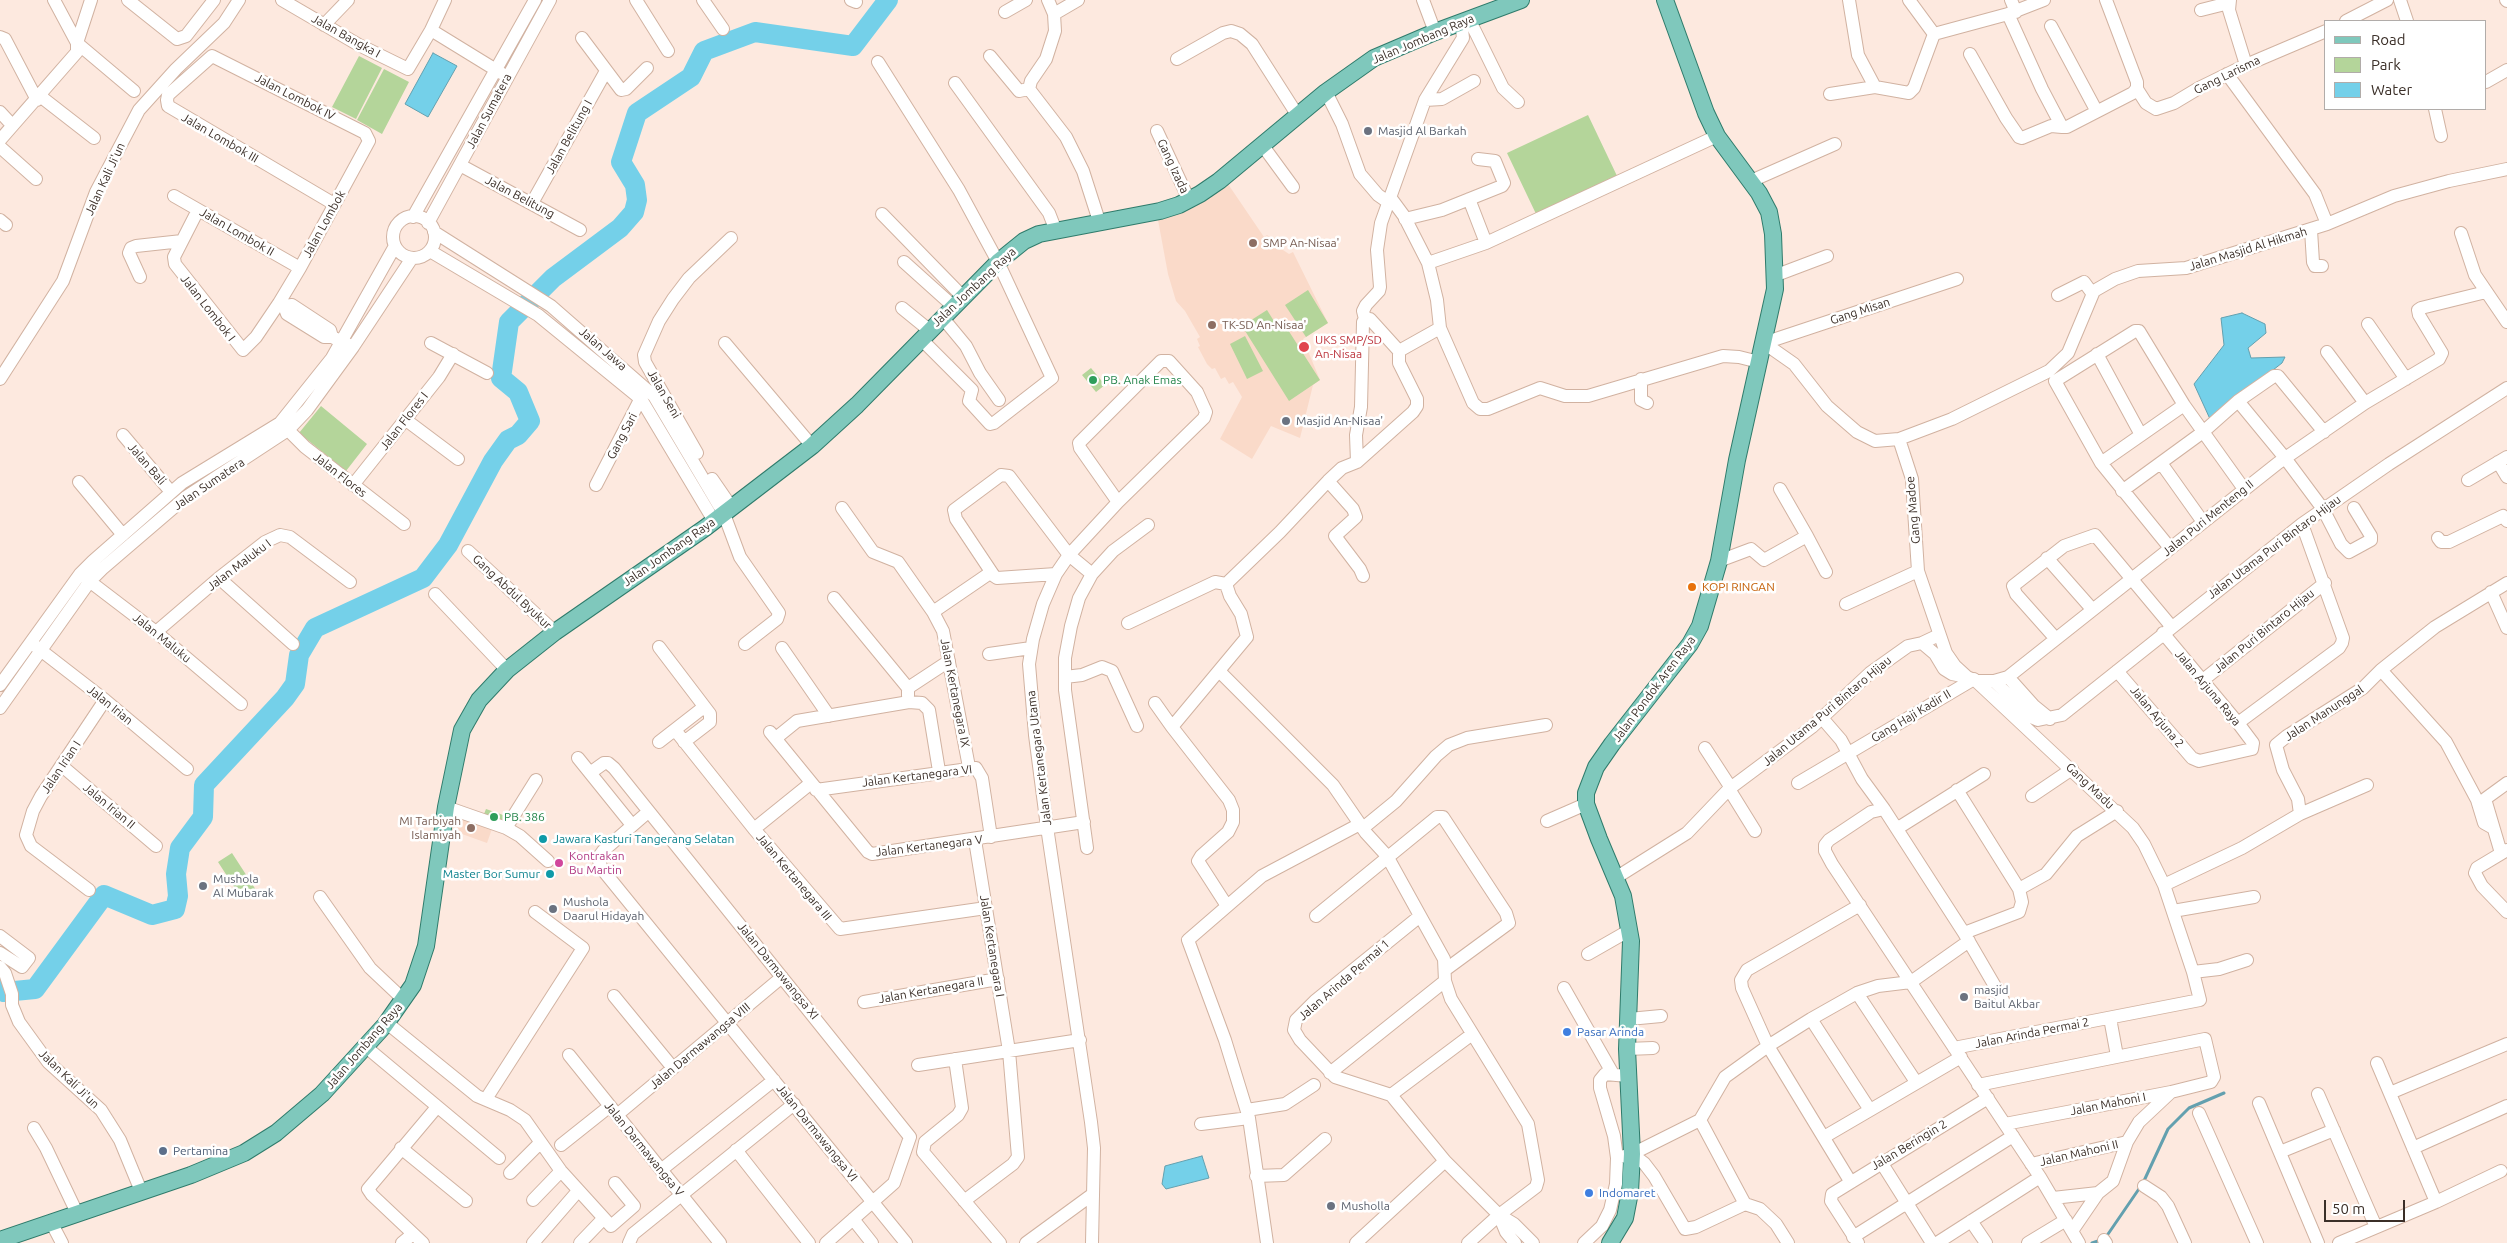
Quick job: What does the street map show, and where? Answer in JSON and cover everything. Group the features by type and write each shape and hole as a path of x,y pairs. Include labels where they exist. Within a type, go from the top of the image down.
{"main road":[{"name":"Jalan Jombang Raya","path":"0,1240 191,1175 252,1148 276,1133 322,1094 387,1023 413,985 426,946 446,807 462,730 479,700 507,670 555,632 723,514 812,446 857,405 952,306 998,262 1024,241 1039,234 1100,224 1160,211 1189,200 1213,185 1263,146 1326,92 1374,58 1465,20 1521,0"},
{"name":"Jalan Pondok Aren Raya","path":"1586,804 1586,793 1596,767 1626,724 1690,644 1700,626 1719,561 1737,460 1775,289 1773,234 1769,212 1764,200 1751,181 1717,136 1706,113 1665,0"},
{"path":"1586,804 1599,840 1617,877 1630,930 1632,961 1627,1049 1620,1075 1625,1156 1630,1192 1625,1218 1610,1243"}],"street":[{"path":"0,140 39,98 77,52 77,43 91,0"},
{"path":"128,0 177,39 186,36 214,0"},
{"name":"Jalan Kali Ji'un","path":"0,379 63,281 96,192 139,110 176,69 224,23 239,0"},
{"name":"Jalan Bangka I","path":"282,0 404,68 410,68 431,30"},
{"path":"324,25 348,0"},
{"name":"Jalan Sumatera","path":"413,217 466,125 494,69 535,0"},
{"name":"Jalan Sumatera","path":"431,227 460,165 550,0"},
{"path":"636,0 668,51"},
{"path":"703,0 723,29"},
{"path":"1005,12 1026,0"},
{"path":"1029,89 1031,81 1048,52 1055,31 1054,14 1048,0"},
{"path":"1054,14 1078,0"},
{"path":"1423,0 1435,32"},
{"path":"1849,0 1858,55 1874,87"},
{"path":"1909,0 1934,34"},
{"path":"1934,34 2044,0"},
{"path":"1970,54 2006,118 2019,137 2022,138 2051,126 2067,127 2137,89 2137,82 2106,0"},
{"path":"2350,20 2368,16 2387,0"},
{"path":"2400,0 2408,20"},
{"path":"58,1 77,43 134,91"},
{"path":"2202,10 2229,1 2246,65"},
{"path":"440,2 431,30 508,77"},
{"path":"2012,9 2042,88 2062,127"},
{"path":"1366,319 1363,311 1379,291 1377,250 1381,223 1425,100 1463,38 1465,20"},
{"path":"1465,20 1503,88 1518,102"},
{"path":"2051,26 2096,110"},
{"path":"1176,59 1222,33 1232,31 1240,34 1252,44 1298,116"},
{"name":"Gang Larisma","path":"2137,89 2146,103 2156,109 2174,103 2227,74 2324,31"},
{"path":"1830,94 1874,87 1909,93 1914,88 1934,34"},
{"path":"0,37 5,39 39,98 94,138"},
{"path":"582,38 622,91 647,68"},
{"name":"Jalan Lombok IV","path":"212,56 365,134 369,139 368,145"},
{"name":"Jalan Lombok III","path":"212,56 168,94 166,100 168,106 334,204"},
{"path":"990,56 1019,91 1029,89"},
{"path":"878,62 959,190 998,262 1052,378 992,424 969,401 972,390 902,308"},
{"path":"2487,81 2507,70"},
{"name":"Jalan Belitung I","path":"532,203 606,71"},
{"path":"2227,74 2315,194 2327,224"},
{"path":"1425,100 1442,98 1474,81"},
{"path":"955,84 1050,213 1056,231"},
{"path":"1029,89 1066,136 1083,171 1100,224"},
{"path":"1326,92 1342,124 1360,174 1378,195 1389,199 1406,219 1428,263 1437,300 1440,328 1473,403 1480,409 1488,409 1540,388 1565,396 1577,397 1722,356 1739,357 1759,362"},
{"path":"2435,110 2441,136"},
{"path":"0,112 12,125"},
{"name":"Gang Izada","path":"1157,131 1189,200"},
{"path":"1428,263 1486,243 1717,136"},
{"path":"1751,181 1835,144"},
{"name":"Jalan Lombok","path":"243,350 256,337 282,304 334,204 368,145"},
{"path":"1263,146 1293,188"},
{"path":"0,147 36,179"},
{"path":"1406,219 1422,216 1470,200 1504,183 1495,161 1478,159"},
{"name":"Jalan Belitung","path":"460,165 580,230"},
{"name":"Jalan Masjid Al Hikmah","path":"2092,293 2102,285 2138,270 2186,268 2311,230 2394,196 2449,181 2507,169"},
{"name":"Jalan Lombok II","path":"174,196 300,268"},
{"path":"1470,200 1486,243"},
{"name":"Jalan Lombok I","path":"198,210 174,256 177,267 243,350"},
{"path":"882,214 952,306 966,346 974,362 999,400"},
{"path":"413,217 431,227 434,242 430,251 422,257 412,258 402,254 395,246 395,229 402,220 413,217"},
{"name":"Jalan Jawa","path":"431,227 547,303 646,387 654,396 723,514"},
{"path":"2311,230 2313,262 2315,266 2322,266"},
{"path":"2461,233 2475,276 2507,322"},
{"name":"Jalan Seni","path":"723,514 645,362 644,355 659,321 673,299 689,278 731,238"},
{"path":"140,276 129,253 131,248 182,241"},
{"name":"Jalan Sumatera","path":"85,578 186,497 284,426 342,342 395,246"},
{"name":"Jalan Jawa","path":"430,251 521,303 540,316 641,399 723,514"},
{"path":"1774,276 1827,256"},
{"name":"Jalan Sumatera","path":"342,342 412,258"},
{"path":"904,262 952,306"},
{"name":"Gang Misan","path":"1764,343 1957,279"},
{"path":"1764,343 1794,364 1827,406 1857,432 1875,441 1899,439 1952,420 2050,371 2068,353 2092,293 2084,282 2058,295"},
{"name":"Jalan Puri Menteng II","path":"2008,677 2244,489 2286,458 2365,403 2440,359 2442,353 2418,310 2486,292"},
{"path":"540,316 547,303"},
{"path":"282,304 292,305 330,330 342,342"},
{"path":"1226,584 1280,532 1328,481 1342,468 1357,462 1413,412 1417,406 1417,399 1399,363 1400,352 1370,319 1366,319"},
{"path":"1357,462 1356,435 1362,407 1363,322 1366,319"},
{"path":"2368,324 2406,379"},
{"path":"1400,352 1440,328"},
{"path":"2170,548 2101,463 2055,381 2135,331 2139,331 2184,405 2244,489"},
{"path":"431,343 487,373"},
{"path":"725,343 812,446"},
{"path":"2327,352 2365,403"},
{"name":"Jalan Flores I","path":"353,485 439,377 453,354"},
{"path":"2097,354 2141,435"},
{"name":"Jalan Kertanegara Utama","path":"1092,1243 1094,1148 1035,735 1030,680 1031,648 1043,604 1056,574 1069,555 1118,502 1204,418 1206,412 1197,392 1169,361 1161,361 1080,443 1080,448 1118,502"},
{"path":"959,377 974,362"},
{"path":"2122,491 2203,432 2238,401 2270,378 2278,376 2324,432"},
{"path":"1641,379 1641,400 1647,403"},
{"name":"Gang Sari","path":"596,484 646,387"},
{"name":"Jalan Utama Puri Bintaro Hijau","path":"2050,719 2062,715 2077,705 2167,629 2324,508 2507,388"},
{"path":"2238,401 2286,458 2324,508 2341,544 2349,552 2371,540 2371,536 2354,508"},
{"path":"2101,463 2184,405"},
{"path":"406,420 458,459"},
{"name":"Jalan Sumatera","path":"0,685 35,646 85,578 123,535 171,492 284,426"},
{"name":"Jalan Flores","path":"284,426 353,485 404,524"},
{"name":"Jalan Bali","path":"123,435 171,492"},
{"name":"Gang Madoe","path":"1899,439 1912,479 1918,571 1939,635"},
{"path":"2468,480 2503,460 2507,477"},
{"path":"2161,463 2203,522"},
{"path":"1056,574 997,578 990,573 953,512 1001,476 1009,476 1069,555 1092,574"},
{"path":"1328,481 1353,509 1356,517 1335,536 1360,568 1362,576"},
{"path":"79,482 123,535"},
{"path":"1780,489 1826,572"},
{"name":"Jalan Kertanegara IX","path":"842,508 873,552 898,562 944,631 969,768"},
{"path":"723,514 740,557 779,613 777,619 745,644"},
{"path":"2438,538 2442,542 2449,542 2506,516"},
{"name":"Jalan Puri Bintaro Hijau","path":"2238,723 2339,648 2343,638 2325,583 2302,524"},
{"path":"1087,848 1065,690 1071,626 1079,598 1092,574 1113,550 1148,525"},
{"name":"Jalan Maluku I","path":"156,632 219,578 266,542 282,535 290,537 350,582"},
{"name":"Jalan Arjuna Raya","path":"2047,558 2064,546 2095,535 2131,580 2202,680 2253,744"},
{"path":"1719,561 1751,549 1764,560 1807,536"},
{"name":"Gang Abdul Byukur","path":"468,551 555,632"},
{"path":"2056,639 2014,591 2013,586 2047,558 2092,609"},
{"path":"1846,604 1918,571"},
{"path":"933,612 990,573"},
{"name":"Jalan Maluku","path":"85,578 156,632 242,704"},
{"path":"219,578 293,644"},
{"path":"1128,623 1215,582 1226,584"},
{"name":"Jalan Puri Bintaro Hijau","path":"2202,680 2325,583"},
{"name":"Jalan Manunggal","path":"2300,814 2298,799 2283,770 2276,746 2287,736 2363,688 2381,670 2435,627 2507,583"},
{"path":"1172,727 1247,637 1241,614 1230,596 1226,584"},
{"path":"2491,592 2507,628"},
{"path":"435,594 507,670"},
{"path":"834,598 908,688 909,702"},
{"name":"Jalan Utama Puri Bintaro Hijau","path":"1617,877 1687,833 1730,788 1782,751 1822,718 1870,673 1908,646 1922,643 1939,635"},
{"name":"Gang Madu","path":"1939,635 1955,666 1972,679 2117,811 2144,844 2164,885 2193,972 2200,1000 2194,1000"},
{"path":"1922,643 1935,654 1944,669 1952,674 1972,679 1994,681 2008,677 2034,706 2050,719"},
{"name":"Jalan Sumatera","path":"0,708 35,646"},
{"name":"Jalan Irian","path":"35,646 105,700 188,770"},
{"path":"659,647 710,714 710,722 684,742"},
{"path":"782,648 829,716 909,702 922,703 928,707 939,772"},
{"path":"989,654 1031,648"},
{"path":"908,688 949,661"},
{"path":"1065,678 1102,667 1112,671 1137,726"},
{"name":"Jalan Arjuna 2","path":"2117,670 2192,758 2199,761 2252,749 2253,744"},
{"path":"2381,670 2446,742 2478,800 2484,823 2493,828"},
{"path":"1219,671 1332,785 1361,826 1387,856 1444,959 1445,976 1450,999 1528,1124 1538,1180 1536,1187 1499,1215 1468,1243"},
{"name":"Gang Haji Kadir II","path":"1798,783 1972,679"},
{"path":"1994,681 2031,717 2038,720 2050,719"},
{"name":"Jalan Irian I","path":"89,890 31,846 27,837 33,812 105,700"},
{"path":"1155,703 1228,800 1232,810 1233,822 1228,832 1201,856 1198,861 1227,906"},
{"path":"660,742 704,707"},
{"name":"Jalan Kertanegara V","path":"829,716 791,723 773,735 868,852 872,854 991,838 1084,822"},
{"path":"1822,718 1841,740 1862,779 1898,828 1967,937 2003,1000"},
{"path":"1267,1243 1248,1114 1225,1040 1188,942 1190,938 1262,876 1361,826 1396,801 1436,756 1449,745 1468,738 1546,725"},
{"name":"Jalan Kertanegara III","path":"675,730 754,829 840,930 986,908"},
{"path":"1705,748 1754,831"},
{"path":"578,758 632,825 648,812"},
{"name":"Jalan Darmawangsa XI","path":"590,773 604,764 609,764 910,1137 898,1177 873,1202"},
{"name":"Jalan Irian II","path":"62,766 156,846"},
{"name":"Jalan Kertanegara VI","path":"814,786 976,768 982,778 991,838"},
{"path":"2032,796 2072,769"},
{"path":"1898,828 1984,774"},
{"path":"506,828 536,780"},
{"path":"2507,784 2485,799 2493,828 2504,852 2477,868 2475,873 2482,886 2507,912"},
{"path":"2164,885 2242,848 2300,814 2368,785"},
{"path":"754,829 814,786"},
{"path":"1584,1243 1602,1226 1610,1210 1625,1156 1700,1120 1725,1077 1768,1046 1857,993 1878,986 1910,982 1967,937 2019,912 2022,902 2019,889 1957,790"},
{"path":"1547,821 1586,804"},
{"path":"446,807 506,828 520,836 548,862"},
{"name":"Jalan Arinda Permai 2","path":"1884,809 1871,812 1825,845 1829,858 2040,1176 2079,1242"},
{"path":"2019,889 2046,874 2077,836 2117,811"},
{"path":"1316,916 1387,856 1437,817 1444,816 1508,919 1508,925 1330,1073"},
{"name":"Jalan Darmawangsa VI","path":"632,825 603,851 598,858 599,863 906,1243"},
{"name":"Jalan Kertanegara I","path":"964,1201 1013,1164 1018,1157 1009,1051 975,840"},
{"path":"2173,911 2254,897"},
{"path":"320,898 370,968 404,1000"},
{"path":"1850,1181 1768,1046 1742,988 1743,975 1860,905"},
{"path":"486,1099 583,948 535,912"},
{"name":"Jalan Arinda Permai 1","path":"1391,1095 1341,1080 1330,1073 1296,1035 1294,1030 1296,1020 1315,1002 1420,916"},
{"path":"1588,954 1630,930"},
{"path":"0,936 30,958 22,967 0,953"},
{"path":"2193,972 2219,969 2247,960"},
{"name":"Jalan Kali Ji'un","path":"2,970 12,994 12,1004 19,1022 39,1052 102,1110 120,1140 141,1192"},
{"name":"Jalan Darmawangsa VIII","path":"561,1145 673,1068 782,977"},
{"name":"Jalan Kertanegara II","path":"864,1002 998,979"},
{"path":"1564,988 1620,1075"},
{"path":"1857,993 1916,1082"},
{"path":"614,996 673,1068"},
{"name":"Jalan Arinda Permai 2","path":"1824,1137 1916,1082 1957,1053 2194,1000"},
{"path":"1629,1019 1661,1016"},
{"path":"1978,1084 2117,1056 2110,1018"},
{"path":"1811,1019 1870,1110"},
{"path":"387,1023 477,1096 518,1114 525,1120 561,1171 603,1218 613,1226 634,1206 615,1183"},
{"path":"1471,1035 1391,1095 1445,1161 1499,1215 1514,1224 1533,1243"},
{"name":"Jalan Mahoni I","path":"2005,1124 2171,1092 2211,1082 2214,1077 2205,1039 2117,1056"},
{"path":"918,1065 1080,1040"},
{"path":"2390,1093 2507,1044"},
{"path":"366,1047 499,1158"},
{"path":"1627,1049 1653,1048"},
{"name":"Jalan Darmawangsa V","path":"569,1055 720,1243"},
{"path":"955,1059 962,1108 958,1115 925,1142 923,1152 1000,1243"},
{"path":"2377,1063 2436,1202"},
{"path":"1620,1075 1605,1074 1600,1080 1600,1088 1614,1136 1625,1156 1644,1163 1654,1176 1685,1229 1696,1227 1745,1204"},
{"path":"661,1170 774,1080"},
{"path":"1201,1124 1284,1104 1314,1085"},
{"path":"2028,1243 2069,1226 2098,1193 2114,1181 2127,1142 2139,1122 2171,1092"},
{"path":"2318,1094 2376,1227"},
{"name":"Jalan Beringin 2","path":"1855,1240 1830,1201 1832,1194 1850,1181 1988,1098"},
{"path":"2259,1103 2318,1243"},
{"path":"629,1243 632,1234 794,1104"},
{"path":"2413,1148 2507,1106"},
{"path":"423,1243 368,1189 437,1107"},
{"path":"2199,1113 2257,1243"},
{"path":"1700,1120 1745,1204 1760,1209 1776,1224 1788,1243"},
{"path":"34,1128 46,1148 77,1213"},
{"path":"2280,1152 2334,1130"},
{"path":"1855,1240 1908,1203 2013,1136"},
{"path":"1256,1176 1284,1175 1325,1140"},
{"name":"Jalan Mahoni II","path":"2031,1164 2127,1142"},
{"path":"510,1173 540,1143"},
{"path":"401,1148 466,1201"},
{"path":"736,1150 809,1243"},
{"path":"1356,1243 1445,1161"},
{"path":"1881,1162 1932,1243"},
{"path":"2339,1243 2436,1202 2501,1170"},
{"path":"533,1200 561,1171"},
{"path":"1938,1243 2040,1176"},
{"path":"2144,1186 2161,1197 2168,1206 2185,1243"},
{"path":"533,1243 578,1191"},
{"path":"2053,1198 2098,1193"},
{"path":"1026,1243 1093,1194"},
{"path":"826,1243 873,1202"},
{"path":"1499,1215 1506,1232 1515,1243"},
{"path":"580,1243 603,1218"},
{"path":"853,1219 872,1243"},
{"path":"1971,1221 1986,1243"},
{"path":"51,1222 62,1243"},
{"path":"402,1243 413,1234"}],"shaded area":[{"path":"1228,184 1264,237 1267,235 1273,239 1277,246 1289,254 1293,252 1328,323 1303,339 1320,380 1313,385 1300,438 1271,426 1252,459 1220,439 1242,397 1233,382 1229,384 1225,377 1221,379 1215,368 1212,369 1207,364 1198,347 1200,346 1197,339 1200,337 1185,311 1176,301 1168,274 1158,220 1176,215 1196,206"},
{"name":"MI Tarbiyah Islamiyah","path":"454,812 493,826 487,843 448,829"}],"green space":[{"path":"359,56 382,68 356,119 332,107"},
{"path":"384,69 409,82 382,134 357,120"},
{"path":"1588,115 1618,178 1537,216 1507,153"},
{"path":"1308,290 1328,323 1306,337 1285,305"},
{"path":"1267,310 1277,326 1283,322 1320,380 1289,401 1242,326"},
{"path":"1245,336 1263,371 1247,379 1230,344"},
{"name":"PB. Anak Emas","path":"1091,368 1105,385 1096,392 1082,375"},
{"path":"321,406 367,444 346,471 299,433"},
{"name":"PB. 386","path":"486,809 506,816 503,826 482,819"},
{"path":"232,853 256,890 242,899 218,862"}],"water":[{"path":"433,53 457,66 428,117 405,104"},
{"path":"2242,313 2265,324 2266,333 2248,348 2251,358 2285,357 2282,363 2210,419 2194,384 2224,345 2221,318"},
{"path":"1202,1156 1209,1178 1166,1189 1162,1184 1165,1166"}],"waterway":[{"path":"0,990 4,992 35,989 104,895 152,915 175,909 178,896 176,874 180,848 203,817 204,785 285,698 295,684 299,655 315,628 423,578 448,545 493,461 508,440 518,435 530,421 518,392 501,378 509,322 553,278 620,228 634,212 637,200 635,185 621,162 637,113 691,77 704,51 755,32 853,46 888,0"},
{"path":"2106,1237 2143,1183 2168,1129 2189,1108 2224,1093"},
{"path":"2092,1243 2101,1240"}],"place":[{"name":"Masjid Al Barkah","path":"1368,131"},
{"name":"SMP An-Nisaa'","path":"1253,243"},
{"name":"TK-SD An-Nisaa'","path":"1212,325"},
{"name":"UKS SMP/SD An-Nisaa","path":"1304,347"},
{"name":"PB. Anak Emas","path":"1093,380"},
{"name":"Masjid An-Nisaa'","path":"1286,421"},
{"name":"KOPI RINGAN","path":"1692,587"},
{"name":"PB. 386","path":"494,817"},
{"name":"MI Tarbiyah Islamiyah","path":"471,828"},
{"name":"Jawara Kasturi Tangerang Selatan","path":"543,839"},
{"name":"Kontrakan Bu Martin","path":"559,863"},
{"name":"Master Bor Sumur","path":"550,874"},
{"name":"Mushola Al Mubarak","path":"203,886"},
{"name":"Mushola Daarul Hidayah","path":"553,909"},
{"name":"masjid Baitul Akbar","path":"1964,997"},
{"name":"Pasar Arinda","path":"1567,1032"},
{"name":"Pertamina","path":"163,1151"},
{"name":"Indomaret","path":"1589,1193"},
{"name":"Musholla","path":"1331,1206"}]}
